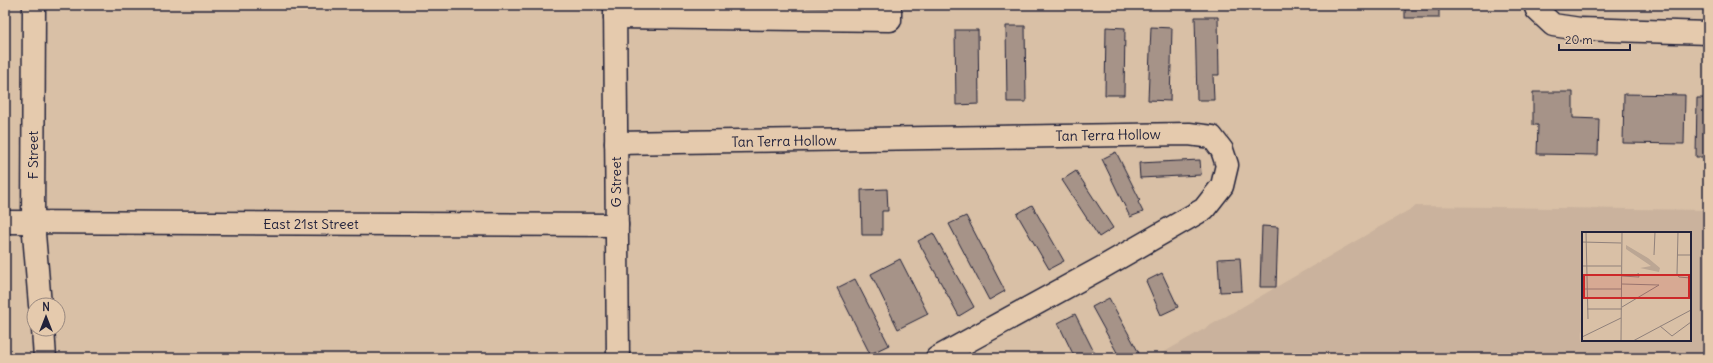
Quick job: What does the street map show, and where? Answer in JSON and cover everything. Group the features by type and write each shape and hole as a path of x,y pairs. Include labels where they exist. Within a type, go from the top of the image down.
{"street":[{"name":"F Street","path":"34,5 32,222 39,297"},
{"path":"615,11 890,20 890,5"},
{"path":"1535,5 1537,10 1553,25 1580,28 1708,33"},
{"name":"G Street","path":"615,11 618,358"},
{"name":"Tan Terra Hollow","path":"616,143 1189,134 1212,137 1222,150 1227,165 1222,186 1204,209 1104,268 937,358"},
{"name":"East 21st Street","path":"5,222 617,225"},
{"path":"44,337 46,358"}],"shaded area":[{"path":"1416,206 1708,210 1708,358 1154,358"}],"building":[{"path":"1405,5 1439,5 1439,18 1405,18"},
{"path":"1195,17 1218,17 1219,75 1213,75 1214,100 1197,100"},
{"path":"1006,26 1025,26 1026,102 1007,102"},
{"path":"1106,27 1125,28 1124,95 1105,95"},
{"path":"1151,27 1172,28 1170,101 1148,100"},
{"path":"955,30 978,30 979,104 956,105"},
{"path":"1533,92 1573,92 1573,118 1599,119 1598,155 1537,154 1538,125 1533,125"},
{"path":"1624,94 1685,95 1684,144 1623,143"},
{"path":"1697,98 1708,98 1708,157 1696,157"},
{"path":"1116,152 1140,200 1138,202 1143,212 1130,217 1102,159"},
{"path":"1200,160 1201,175 1140,178 1139,163"},
{"path":"1076,171 1113,228 1099,237 1062,180"},
{"path":"887,189 888,211 882,211 882,235 862,235 861,190"},
{"path":"1032,205 1064,261 1049,269 1017,214"},
{"path":"966,216 1005,291 989,300 949,224"},
{"path":"1262,226 1278,227 1276,287 1260,287"},
{"path":"933,233 974,307 959,316 918,241"},
{"path":"1240,258 1242,291 1220,292 1218,259"},
{"path":"900,259 928,314 898,329 871,274"},
{"path":"1162,273 1178,307 1161,315 1146,281"},
{"path":"855,279 889,345 870,354 837,288"},
{"path":"1109,298 1139,353 1130,358 1120,358 1092,307"},
{"path":"1075,314 1097,358 1075,358 1058,323"}]}
